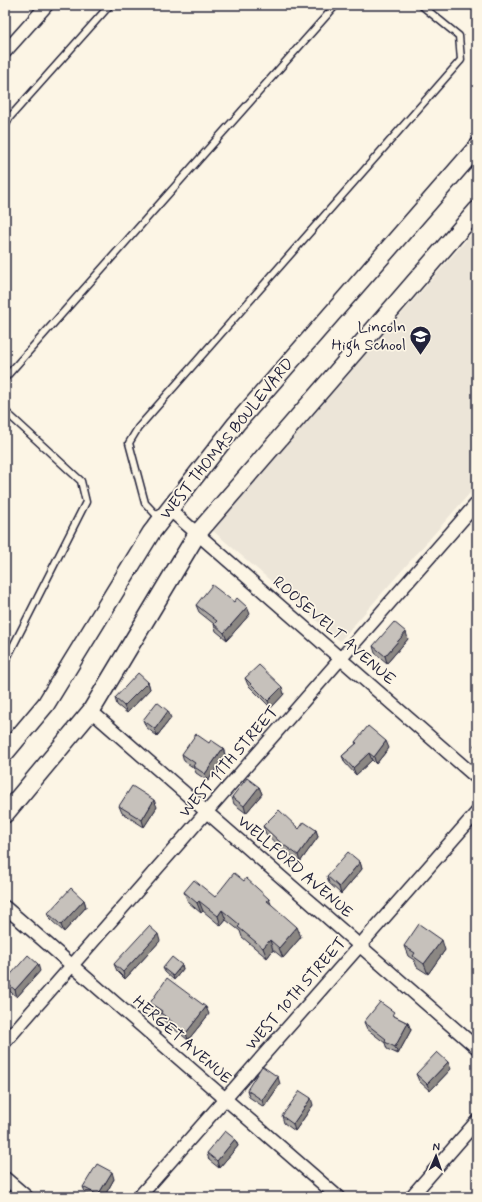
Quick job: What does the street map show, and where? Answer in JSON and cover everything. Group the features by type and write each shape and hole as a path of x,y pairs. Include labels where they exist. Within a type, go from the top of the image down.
{"street":[{"path":"5,52 47,5"},
{"name":"WEST THOMAS BOULEVARD","path":"5,753 46,704 151,532 165,514 236,424 477,147"},
{"path":"5,814 91,711 197,534 477,210"},
{"name":"WEST 11TH STREET","path":"5,1042 475,508"},
{"name":"ROOSEVELT AVENUE","path":"165,514 197,534 477,778"},
{"name":"WELLFORD AVENUE","path":"91,711 477,1048"},
{"name":"WEST 10TH STREET","path":"139,1197 477,812"},
{"name":"HERGET AVENUE","path":"5,907 338,1197"},
{"path":"411,1197 477,1121"},
{"path":"5,1178 27,1197"}],"lane":[{"path":"5,126 10,117 110,5"},
{"path":"5,378 336,5"},
{"path":"165,514 145,503 129,443 138,428 461,60 459,36 422,5"},
{"path":"5,662 86,502 81,481 6,413"}],"shaded area":[{"name":"Lincoln High School","path":"477,228 477,485 340,641 212,530"}],"building":[{"path":"212,585 234,602 237,598 247,607 224,633 214,624 217,621 196,605"},
{"path":"394,622 406,632 385,656 373,646"},
{"path":"259,665 282,687 268,701 245,678"},
{"path":"138,673 148,682 124,706 115,698"},
{"path":"157,702 168,711 155,729 143,720"},
{"path":"477,725 477,732 474,729"},
{"path":"368,726 386,741 374,757 369,753 353,768 342,756 357,743 355,742"},
{"path":"196,734 209,743 211,740 223,748 205,774 193,766 195,763 182,754"},
{"path":"247,778 259,787 244,806 232,797"},
{"path":"132,786 154,800 142,820 119,806"},
{"path":"279,810 299,829 304,822 316,830 298,855 281,843 263,826"},
{"path":"348,852 360,862 339,887 327,876"},
{"path":"234,873 244,881 246,878 269,899 267,901 297,927 279,948 270,940 263,948 238,927 240,925 222,910 218,916 199,901 197,903 184,892 194,880 215,897"},
{"path":"71,888 84,900 61,925 48,913"},
{"path":"419,924 442,940 424,964 413,956 415,953 404,946"},
{"path":"149,926 158,934 123,972 114,964"},
{"path":"28,955 38,964 15,990 5,981"},
{"path":"172,957 182,965 173,976 163,968"},
{"path":"167,978 206,1007 186,1033 161,1013 162,1011 150,1003"},
{"path":"380,1002 394,1012 392,1015 408,1023 395,1047 385,1042 386,1039 364,1022"},
{"path":"437,1052 448,1062 427,1084 416,1074"},
{"path":"262,1066 278,1077 262,1100 247,1090"},
{"path":"300,1091 311,1098 293,1124 282,1116"},
{"path":"225,1131 235,1139 217,1161 207,1153"},
{"path":"97,1164 112,1172 98,1195 83,1187"}],"place":[{"name":"Lincoln High School","path":"421,356"}]}
